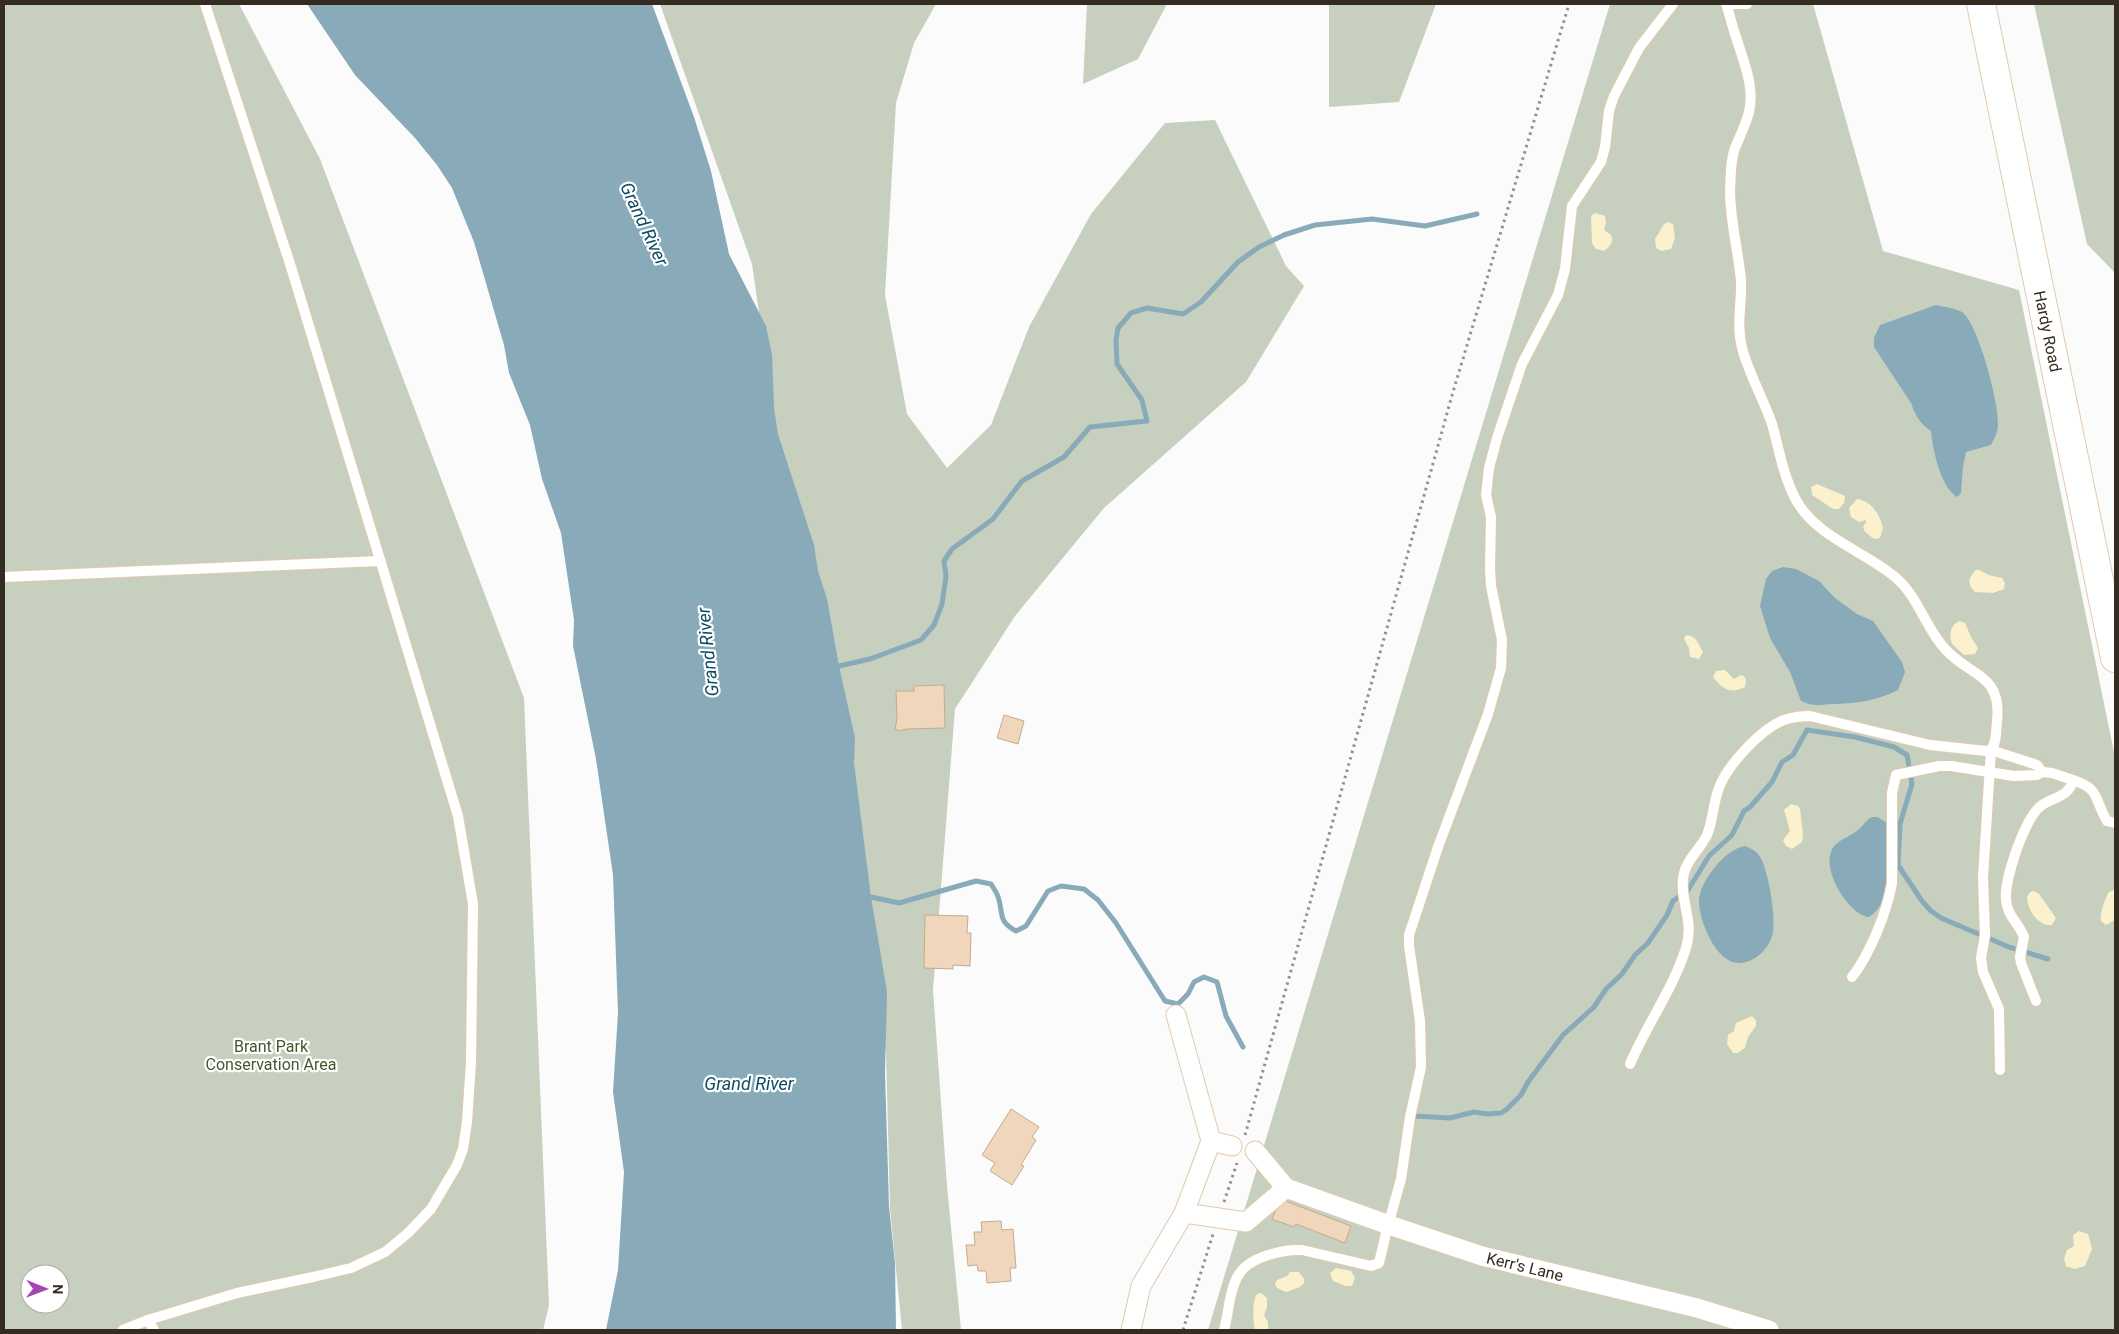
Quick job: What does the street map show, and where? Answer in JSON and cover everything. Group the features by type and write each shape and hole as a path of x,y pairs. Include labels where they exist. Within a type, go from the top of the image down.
{"main road":[{"name":"Hardy Road","path":"1981,4 2115,658"}],"street":[{"path":"1131,1330 1141,1286 1184,1213 1211,1141 1176,1015"},
{"path":"1184,1213 1246,1222 1286,1188 1242,1148 1211,1141"},
{"name":"Kerr's Lane","path":"1286,1188 1482,1256 1698,1308 1769,1330"}],"lane":[{"path":"123,1330 148,1320 236,1293 350,1268 385,1252 408,1233 431,1209 457,1166 463,1149 470,1062 473,904 458,816 291,267 204,4"},
{"path":"1224,1330 1232,1294 1239,1274 1253,1262 1290,1249 1364,1265 1375,1266 1382,1258 1401,1180 1421,1058 1420,1021 1409,935 1438,847 1488,714 1503,655 1502,640 1491,586 1491,517 1486,495 1489,468 1502,419 1522,364 1552,308 1563,280 1572,206 1601,162 1609,111 1614,96 1639,48 1673,4"},
{"path":"1747,4 1726,4 1749,79 1751,94 1750,109 1746,123 1732,160 1730,193 1741,280 1739,318 1743,349 1771,423 1788,482 1800,507 1832,536 1879,565 1902,583 1911,593 1939,642 1958,661 1981,676 1995,692 1997,701 1996,730 1994,746 1991,750 1984,855 1985,920 1981,958 1983,972 1999,1009 2000,1070"},
{"path":"4,577 380,561"},
{"path":"1630,1064 1646,1029 1675,977 1686,945 1690,931 1682,883 1684,871 1707,834 1720,784 1735,762 1759,736 1783,720 1810,716 1949,749 1991,750 2037,765 2042,772 2086,785 2096,795 2107,821 2115,823"},
{"path":"1852,977 1867,956 1890,897 1892,883 1892,792 1896,775 1939,766 1966,767 2021,776 2037,775 2042,772"},
{"path":"2036,1001 2021,963 2020,957 2024,937 2022,930 2009,914 2006,890 2015,853 2032,815 2044,804 2065,794 2071,787 2073,780"},
{"path":"148,1320 154,1330"}],"path":[{"path":"1183,1330 1242,1148 1453,392 1569,4"}],"green space":[{"name":"Brant Park Conservation Area","path":"4,4 239,4 320,159 524,698 549,1305 543,1330 4,1330"},
{"path":"660,4 936,4 914,43 896,103 885,295 907,414 947,468 991,425 1029,327 1091,214 1165,123 1215,120 1286,266 1304,286 1246,382 1104,508 1015,616 955,709 933,990 947,1186 961,1330 902,1330 890,1208 886,1051 834,639 800,543 779,453 752,264"},
{"path":"1087,4 1167,4 1138,59 1083,84"},
{"path":"1329,4 1436,4 1399,102 1329,107"},
{"path":"1610,4 1813,4 1883,251 2019,290 2115,757 2115,1330 1208,1330"},
{"path":"2034,4 2115,4 2115,273 2087,244"}],"sand":[{"path":"1595,213 1605,216 1604,230 1612,238 1611,244 1604,251 1596,249 1592,243 1591,216"},
{"path":"1668,222 1673,224 1675,238 1671,249 1661,251 1656,248 1655,238 1663,225"},
{"path":"1817,484 1845,496 1844,503 1839,509 1833,509 1812,495 1811,487"},
{"path":"1857,499 1871,506 1880,518 1883,528 1880,538 1874,539 1865,532 1863,527 1866,522 1865,520 1859,522 1851,517 1849,508"},
{"path":"1976,570 2002,578 2005,583 2004,589 1993,593 1975,592 1971,587 1970,581 1971,575"},
{"path":"1959,621 1965,623 1978,648 1975,654 1964,655 1952,644 1951,631"},
{"path":"1686,635 1695,639 1700,646 1703,652 1699,659 1690,657 1689,648 1684,639"},
{"path":"1725,670 1734,679 1741,675 1745,677 1745,687 1731,690 1719,684 1713,677 1716,671"},
{"path":"1791,804 1798,806 1800,809 1803,835 1802,842 1792,849 1786,846 1783,840 1790,831 1784,810"},
{"path":"2115,889 2115,920 2106,925 2101,921 2104,903 2108,893"},
{"path":"2034,891 2039,894 2056,918 2052,925 2042,923 2031,912 2027,897 2030,892"},
{"path":"1752,1016 1756,1020 1756,1026 1748,1037 1745,1048 1738,1053 1733,1053 1727,1044 1728,1035 1734,1031 1736,1023"},
{"path":"2079,1231 2088,1234 2092,1249 2085,1266 2074,1269 2066,1266 2064,1259 2067,1250 2074,1246 2073,1235"},
{"path":"1336,1268 1351,1271 1355,1278 1352,1286 1346,1286 1333,1281 1330,1273"},
{"path":"1290,1272 1299,1272 1304,1279 1304,1283 1300,1287 1286,1292 1277,1288 1275,1284 1277,1280 1287,1276"},
{"path":"1261,1293 1267,1298 1267,1307 1264,1315 1268,1322 1268,1330 1255,1330 1254,1326 1254,1301 1257,1294"}],"water":[{"name":"Grand River","path":"307,4 652,4 694,117 711,171 729,254 766,326 772,355 774,408 778,434 814,545 855,738 854,763 871,897 887,992 885,1073 889,1206 895,1263 896,1330 606,1330 618,1270 624,1172 613,1092 618,1013 613,875 596,759 573,646 574,620 561,533 542,479 530,425 509,373 504,345 474,242 452,188 437,165 415,138 355,75"},
{"path":"1936,305 1962,312 1975,331 1991,382 1997,414 1997,430 1991,445 1966,452 1961,493 1957,497 1946,485 1938,467 1931,431 1918,419 1911,403 1874,347 1874,338 1880,325"},
{"path":"1783,567 1796,569 1819,581 1835,598 1857,614 1873,621 1902,662 1905,672 1898,690 1876,699 1853,703 1815,705 1801,701 1790,672 1770,638 1760,606 1766,579 1772,571"},
{"path":"1872,817 1877,817 1886,822 1889,828 1890,863 1887,889 1883,900 1877,910 1869,917 1861,914 1846,901 1834,881 1830,860 1831,852 1835,845 1855,833"},
{"path":"1745,846 1754,850 1762,860 1770,892 1774,925 1772,938 1766,948 1751,960 1739,963 1723,956 1710,940 1702,919 1699,901 1700,893 1715,867 1730,853"}],"building":[{"path":"944,685 945,728 906,729 900,731 895,729 897,719 896,691 914,691 914,686"},
{"path":"1004,715 1024,721 1018,744 997,738"},
{"path":"925,915 968,916 967,933 971,933 970,966 953,965 953,969 924,968"},
{"path":"1011,1109 1039,1127 1032,1137 1036,1140 1021,1165 1024,1166 1012,1185 990,1171 995,1163 982,1155"},
{"path":"1280,1199 1351,1226 1345,1243 1296,1224 1294,1227 1272,1219"},
{"path":"1001,1221 1002,1230 1013,1229 1016,1268 1010,1268 1011,1281 987,1283 986,1271 978,1271 977,1265 968,1266 966,1245 975,1245 974,1232 982,1232 981,1222"}],"waterway":[{"path":"839,666 870,659 921,640 934,625 942,604 946,576 944,561 952,549 993,519 1022,481 1064,457 1090,427 1147,421 1142,400 1117,364 1116,340 1118,328 1131,313 1147,308 1183,314 1201,302 1238,262 1259,247 1284,235 1315,225 1372,219 1425,226 1477,214"},
{"path":"1414,1116 1450,1118 1474,1112 1487,1114 1501,1113 1507,1109 1521,1095 1528,1082 1563,1035 1594,1007 1606,989 1622,974 1635,955 1648,943 1667,915 1673,901 1688,890 1709,856 1732,835 1744,811 1750,807 1772,782 1782,762 1793,755 1807,730 1855,737 1894,747 1907,755 1912,784 1900,824 1898,865 1922,901 1941,918 2009,947 2048,959"},
{"path":"871,897 899,903 976,881 991,884 998,896 1004,921 1016,931 1026,926 1048,891 1061,886 1084,889 1098,900 1116,923 1165,1001 1178,1004 1188,994 1194,982 1204,977 1217,982 1226,1016 1243,1047"}]}
